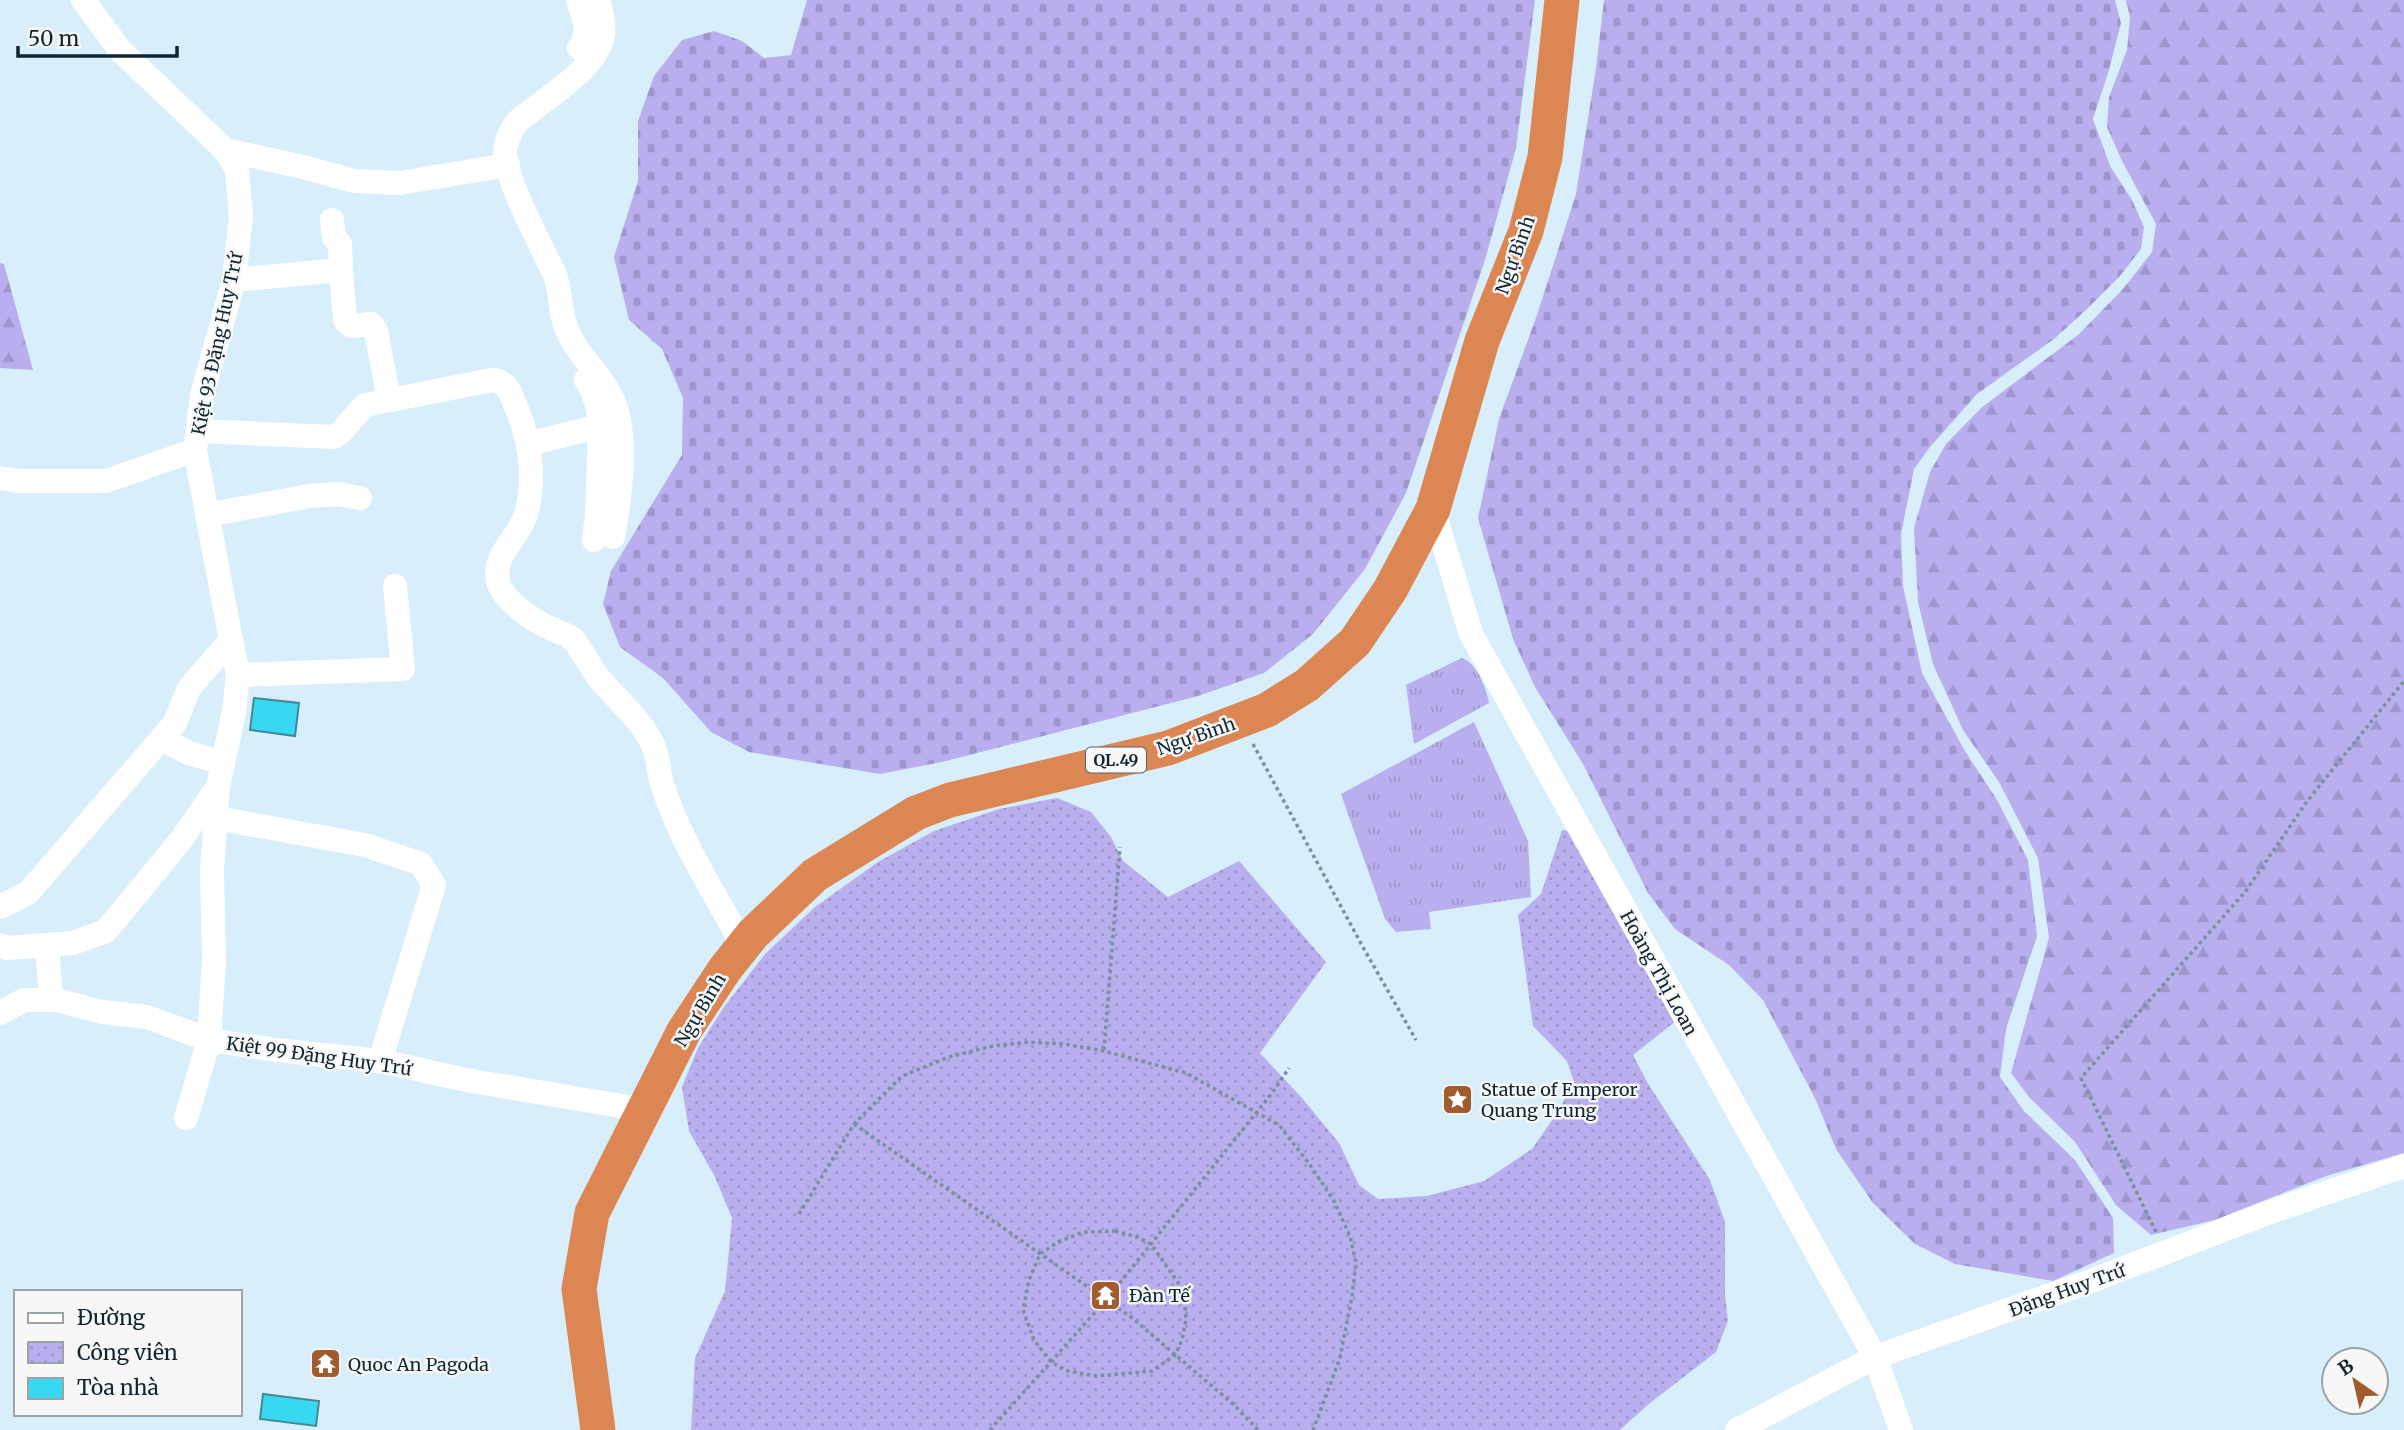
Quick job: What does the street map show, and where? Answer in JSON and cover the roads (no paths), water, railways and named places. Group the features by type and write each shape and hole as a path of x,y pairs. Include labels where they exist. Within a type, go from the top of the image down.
{"highway":[{"name":"Ngự Bình","path":"598,1430 579,1289 592,1213 684,1031 743,946 815,875 916,813 950,800 1168,748 1242,720 1267,710 1307,685 1355,642 1390,590 1433,509 1482,341 1530,218 1545,157 1562,0"}],"street":[{"name":"Kiệt 93 Đặng Huy Trứ","path":"83,0 120,50 225,150 237,169 241,217 234,280 202,395 197,440 238,675 234,712 220,775"},
{"path":"578,0 586,23 584,43 571,58 527,91 500,117 489,141 544,285 551,330 590,386 598,408 609,423 621,483 603,538"},
{"path":"500,166 516,123 580,72 598,51 603,33 598,0"},
{"path":"225,150 354,181 400,183 500,166"},
{"path":"332,220 334,237 340,244 345,320 351,326 371,324 376,331 389,400"},
{"path":"234,280 341,270"},
{"path":"0,478 19,481 106,481 197,440 334,437 365,405 492,380 500,381 506,385 524,426 531,488 526,516 503,553 498,567 498,582 506,597 516,605 550,628 569,635 576,642 598,677 631,711 652,742 672,812 743,946"},
{"path":"528,444 609,423"},
{"path":"208,515 309,496 339,494 360,498"},
{"name":"Hoàng Thị Loan","path":"1433,509 1471,634 1875,1357 1901,1430"},
{"path":"238,675 403,669 395,586"},
{"path":"0,907 28,893 175,723 189,688 231,640"},
{"path":"161,739 189,753 220,775"},
{"path":"186,1118 209,1040 214,961 212,869 220,775"},
{"path":"0,945 8,948 73,943 106,931 181,840 220,775"},
{"path":"216,818 365,845 421,864 434,885 380,1062"},
{"path":"47,945 51,1000"},
{"name":"Kiệt 99 Đặng Huy Trứ","path":"0,1013 24,1000 51,1000 102,1012 147,1017 209,1040 380,1062 466,1080 645,1110"},
{"name":"Đặng Huy Trứ","path":"1737,1430 1875,1357 2166,1253 2270,1212 2404,1166"}],"place":[{"name":"Statue of Emperor Quang Trung","path":"1458,1099"},
{"name":"Đàn Tế","path":"1106,1295"},
{"name":"Quoc An Pagoda","path":"325,1364"}]}
